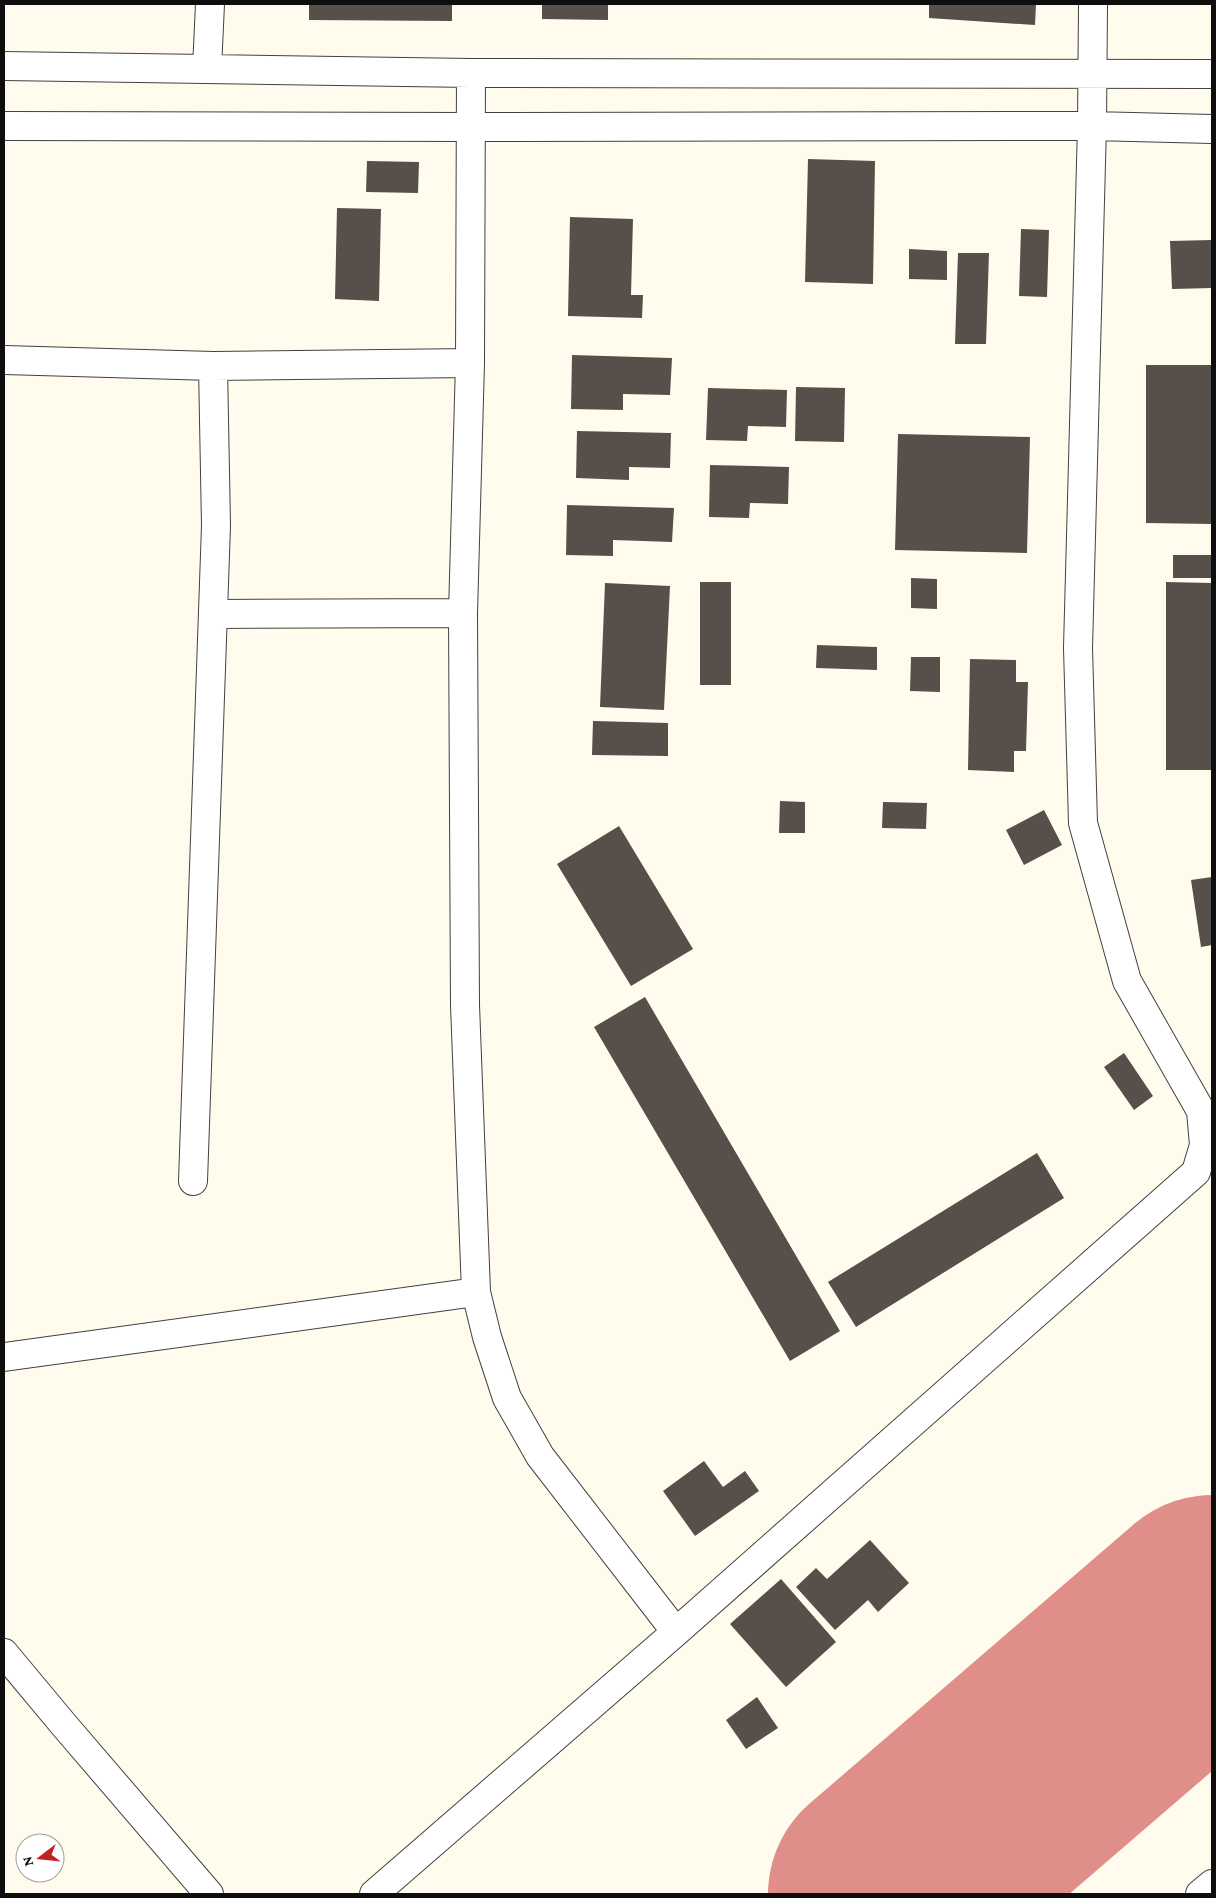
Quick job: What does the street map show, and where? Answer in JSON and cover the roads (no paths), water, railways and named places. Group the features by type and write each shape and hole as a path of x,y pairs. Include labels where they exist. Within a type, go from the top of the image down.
{"street":[{"path":"208,69 210,4"},
{"path":"374,1894 676,1632 1196,1172 1204,1145 1201,1111 1127,981 1083,823 1078,648 1092,126 1093,4"},
{"path":"4,66 471,73 1212,74"},
{"path":"471,73 470,363 464,613 465,1005 476,1292 487,1337 507,1398 540,1456 676,1632"},
{"path":"4,126 471,128 1092,126 1212,129"},
{"path":"4,360 213,366 470,363"},
{"path":"193,1181 214,614 216,526 213,366"},
{"path":"214,614 464,613"},
{"path":"4,1356 476,1292"},
{"path":"4,1653 209,1894"},
{"path":"1200,1894 1212,1884"}]}
